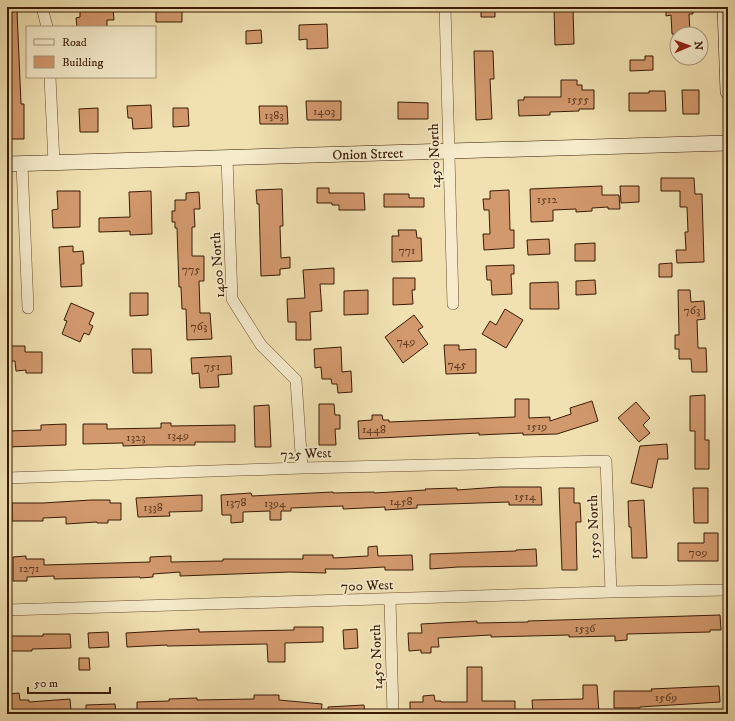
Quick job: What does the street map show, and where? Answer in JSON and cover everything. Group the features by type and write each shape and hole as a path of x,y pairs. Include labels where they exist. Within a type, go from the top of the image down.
{"street":[{"path":"42,7 47,26"},
{"name":"1450 North","path":"445,7 453,304"},
{"path":"725,7 728,92"},
{"path":"50,78 54,163"},
{"name":"Onion Street","path":"14,164 728,143"},
{"name":"1400 North","path":"227,158 232,299 261,344 296,380 302,468"},
{"path":"14,164 28,308"},
{"name":"725 West","path":"7,478 302,468 606,461"},
{"name":"1550 North","path":"606,461 611,592"},
{"name":"700 West","path":"7,610 390,600 611,592 728,590"},
{"name":"1450 North","path":"390,600 393,714"}],"building":[{"path":"156,7 182,7 182,22 156,22"},
{"path":"481,7 495,7 495,17 481,17"},
{"path":"666,7 693,7 693,14 689,14 690,26 672,26 671,15 666,16"},
{"path":"113,8 114,20 107,20 107,26 77,26 76,18 80,17 80,9"},
{"path":"573,8 574,44 555,45 554,9"},
{"path":"7,11 17,11 21,104 24,104 24,139 7,139"},
{"path":"327,24 328,48 307,49 307,39 299,40 299,25"},
{"path":"261,30 262,43 246,44 246,31"},
{"path":"474,51 493,51 494,79 490,79 492,119 476,120"},
{"path":"645,56 653,56 653,70 630,71 630,60 645,60"},
{"path":"561,80 577,80 577,85 582,85 582,90 594,90 594,109 550,112 550,115 519,116 518,100 524,100 524,97 561,97"},
{"path":"682,90 699,90 699,114 683,114"},
{"path":"649,91 665,91 666,111 629,111 629,93 649,93"},
{"path":"306,101 341,101 341,120 307,120"},
{"path":"398,102 428,103 428,119 398,119"},
{"path":"151,105 152,128 133,129 132,118 128,118 127,106"},
{"path":"259,106 287,106 288,124 260,124"},
{"path":"98,108 98,132 80,132 79,109"},
{"path":"173,108 188,108 189,126 173,127"},
{"path":"661,178 694,178 695,194 702,194 704,262 677,263 676,250 686,250 685,232 688,232 687,207 680,207 680,191 661,191"},
{"path":"602,186 602,195 619,195 620,209 608,209 608,207 592,208 592,211 576,212 576,209 553,210 553,221 531,222 530,189"},
{"path":"620,186 639,186 639,202 621,203"},
{"path":"317,188 329,188 329,193 364,193 365,210 339,210 339,205 332,205 332,203 317,203"},
{"path":"282,189 283,226 280,226 281,258 290,257 290,268 280,269 280,275 261,276 259,204 257,204 256,190"},
{"path":"509,190 510,230 514,230 514,248 484,250 483,234 490,234 489,210 484,210 483,199 490,199 490,191"},
{"path":"57,191 80,191 80,227 53,228 52,210 58,209"},
{"path":"151,191 152,234 130,235 130,231 99,232 99,218 130,217 129,192"},
{"path":"199,192 200,209 194,209 195,227 192,227 192,256 204,256 204,281 199,281 200,313 210,313 212,339 187,340 186,309 182,309 181,287 179,287 177,228 175,228 175,222 172,222 172,211 175,211 175,200 186,200 186,193"},
{"path":"384,194 409,194 409,198 424,198 424,207 384,207"},
{"path":"398,230 416,230 417,238 421,238 422,261 392,262 392,236 399,236"},
{"path":"549,239 550,254 528,255 527,240"},
{"path":"595,243 595,261 575,261 575,244"},
{"path":"73,246 73,252 83,251 84,264 81,264 82,286 61,287 59,247"},
{"path":"672,263 672,277 659,277 659,264"},
{"path":"514,265 514,274 511,274 512,294 492,295 491,280 487,280 486,266"},
{"path":"334,268 334,284 320,284 322,311 310,312 311,340 296,340 296,322 288,322 287,299 305,298 303,270"},
{"path":"393,278 415,278 415,290 412,290 413,304 393,305"},
{"path":"595,280 596,294 576,295 576,281"},
{"path":"558,282 559,309 530,309 530,283"},
{"path":"368,290 368,314 344,315 344,291"},
{"path":"678,290 690,290 691,302 704,301 705,319 697,320 698,348 706,348 707,372 692,372 691,359 679,359 679,349 675,349 675,335 679,335"},
{"path":"130,293 148,293 148,315 130,316"},
{"path":"71,303 94,313 89,324 93,326 89,335 84,333 80,342 62,334 67,321 64,320"},
{"path":"505,309 523,320 506,348 482,334 490,321 496,325"},
{"path":"414,315 423,327 418,330 428,344 403,363 385,337"},
{"path":"444,345 459,345 459,350 476,349 476,373 446,374"},
{"path":"8,346 25,346 25,352 42,352 42,373 26,373 26,370 16,371 15,361 8,361"},
{"path":"341,347 342,372 351,371 352,392 338,393 337,384 332,384 331,379 322,379 321,367 315,368 314,349"},
{"path":"132,349 151,349 152,373 133,373"},
{"path":"231,356 232,374 218,375 219,387 200,388 199,373 192,374 191,358"},
{"path":"705,395 705,440 709,440 709,469 695,469 695,431 690,431 690,396"},
{"path":"515,399 529,399 529,418 550,417 550,421 571,414 570,408 592,401 598,421 557,434 523,435 523,433 479,435 479,433 359,439 358,421 372,420 372,415 382,415 383,420 389,420 389,422 515,417"},
{"path":"636,402 650,418 643,425 650,433 639,442 618,418"},
{"path":"319,404 334,404 335,415 340,415 340,429 335,429 336,445 319,445"},
{"path":"269,405 271,447 255,447 254,406"},
{"path":"161,423 171,423 171,426 235,425 235,442 195,442 195,445 123,446 123,443 83,444 83,424 107,424 107,429 161,428"},
{"path":"66,424 66,445 7,447 7,431 41,430 41,425"},
{"path":"667,444 668,459 658,459 652,488 631,483 640,446"},
{"path":"499,487 541,487 542,505 509,505 509,502 417,505 417,508 385,510 385,507 343,509 343,506 291,508 291,511 281,511 281,520 270,520 270,511 243,512 243,522 231,523 231,515 222,515 221,495 251,493 252,496 333,492 374,493 426,490 425,489 457,488 457,490"},
{"path":"559,488 574,488 574,503 580,503 581,522 576,522 577,570 562,570"},
{"path":"693,488 708,488 708,523 694,523"},
{"path":"202,495 202,511 169,512 170,516 138,517 136,498"},
{"path":"110,500 110,503 121,503 121,520 108,520 108,523 97,522 66,524 66,517 43,518 43,521 12,521 12,503"},
{"path":"644,500 647,558 632,558 628,501"},
{"path":"704,533 718,533 718,561 678,561 678,543 704,543"},
{"path":"377,546 378,556 412,555 413,570 385,570 385,567 325,569 326,573 290,572 180,576 180,572 153,574 153,577 140,578 54,579 54,576 27,577 27,581 13,581 13,557 26,556 26,559 44,559 44,565 150,562 150,557 171,556 171,562 223,561 223,559 303,559 303,555 333,555 333,558 368,556 368,547"},
{"path":"536,549 537,566 458,567 430,569 430,554"},
{"path":"720,615 721,630 710,630 710,632 627,634 627,640 615,641 615,636 569,637 569,635 491,637 491,635 438,638 439,647 431,647 431,653 421,653 421,650 409,651 408,633 422,633 421,624 477,621 477,623 528,622"},
{"path":"294,627 323,627 323,642 285,643 285,662 268,662 267,644 127,647 126,633 199,629 199,632 294,630"},
{"path":"357,629 358,648 344,649 343,630"},
{"path":"108,632 109,647 89,648 88,633"},
{"path":"43,634 70,634 71,648 7,651 7,636 43,636"},
{"path":"79,658 89,658 90,670 79,670"},
{"path":"467,667 482,667 482,701 515,701 515,714 410,714 410,702 423,702 423,696 434,695 435,701 441,702 467,702"},
{"path":"583,685 597,685 599,713 533,714 532,700 583,699"},
{"path":"719,686 720,702 640,708 614,708 614,691 652,691 651,689"},
{"path":"19,693 20,700 29,700 29,702 70,699 71,711 54,712 55,714 7,714 7,700 9,700 9,694"},
{"path":"254,695 279,695 279,700 322,704 321,714 137,714 137,702 197,698 197,700 254,699"},
{"path":"115,704 116,714 86,714 86,705"},
{"path":"364,705 365,714 328,714 328,707"}]}
